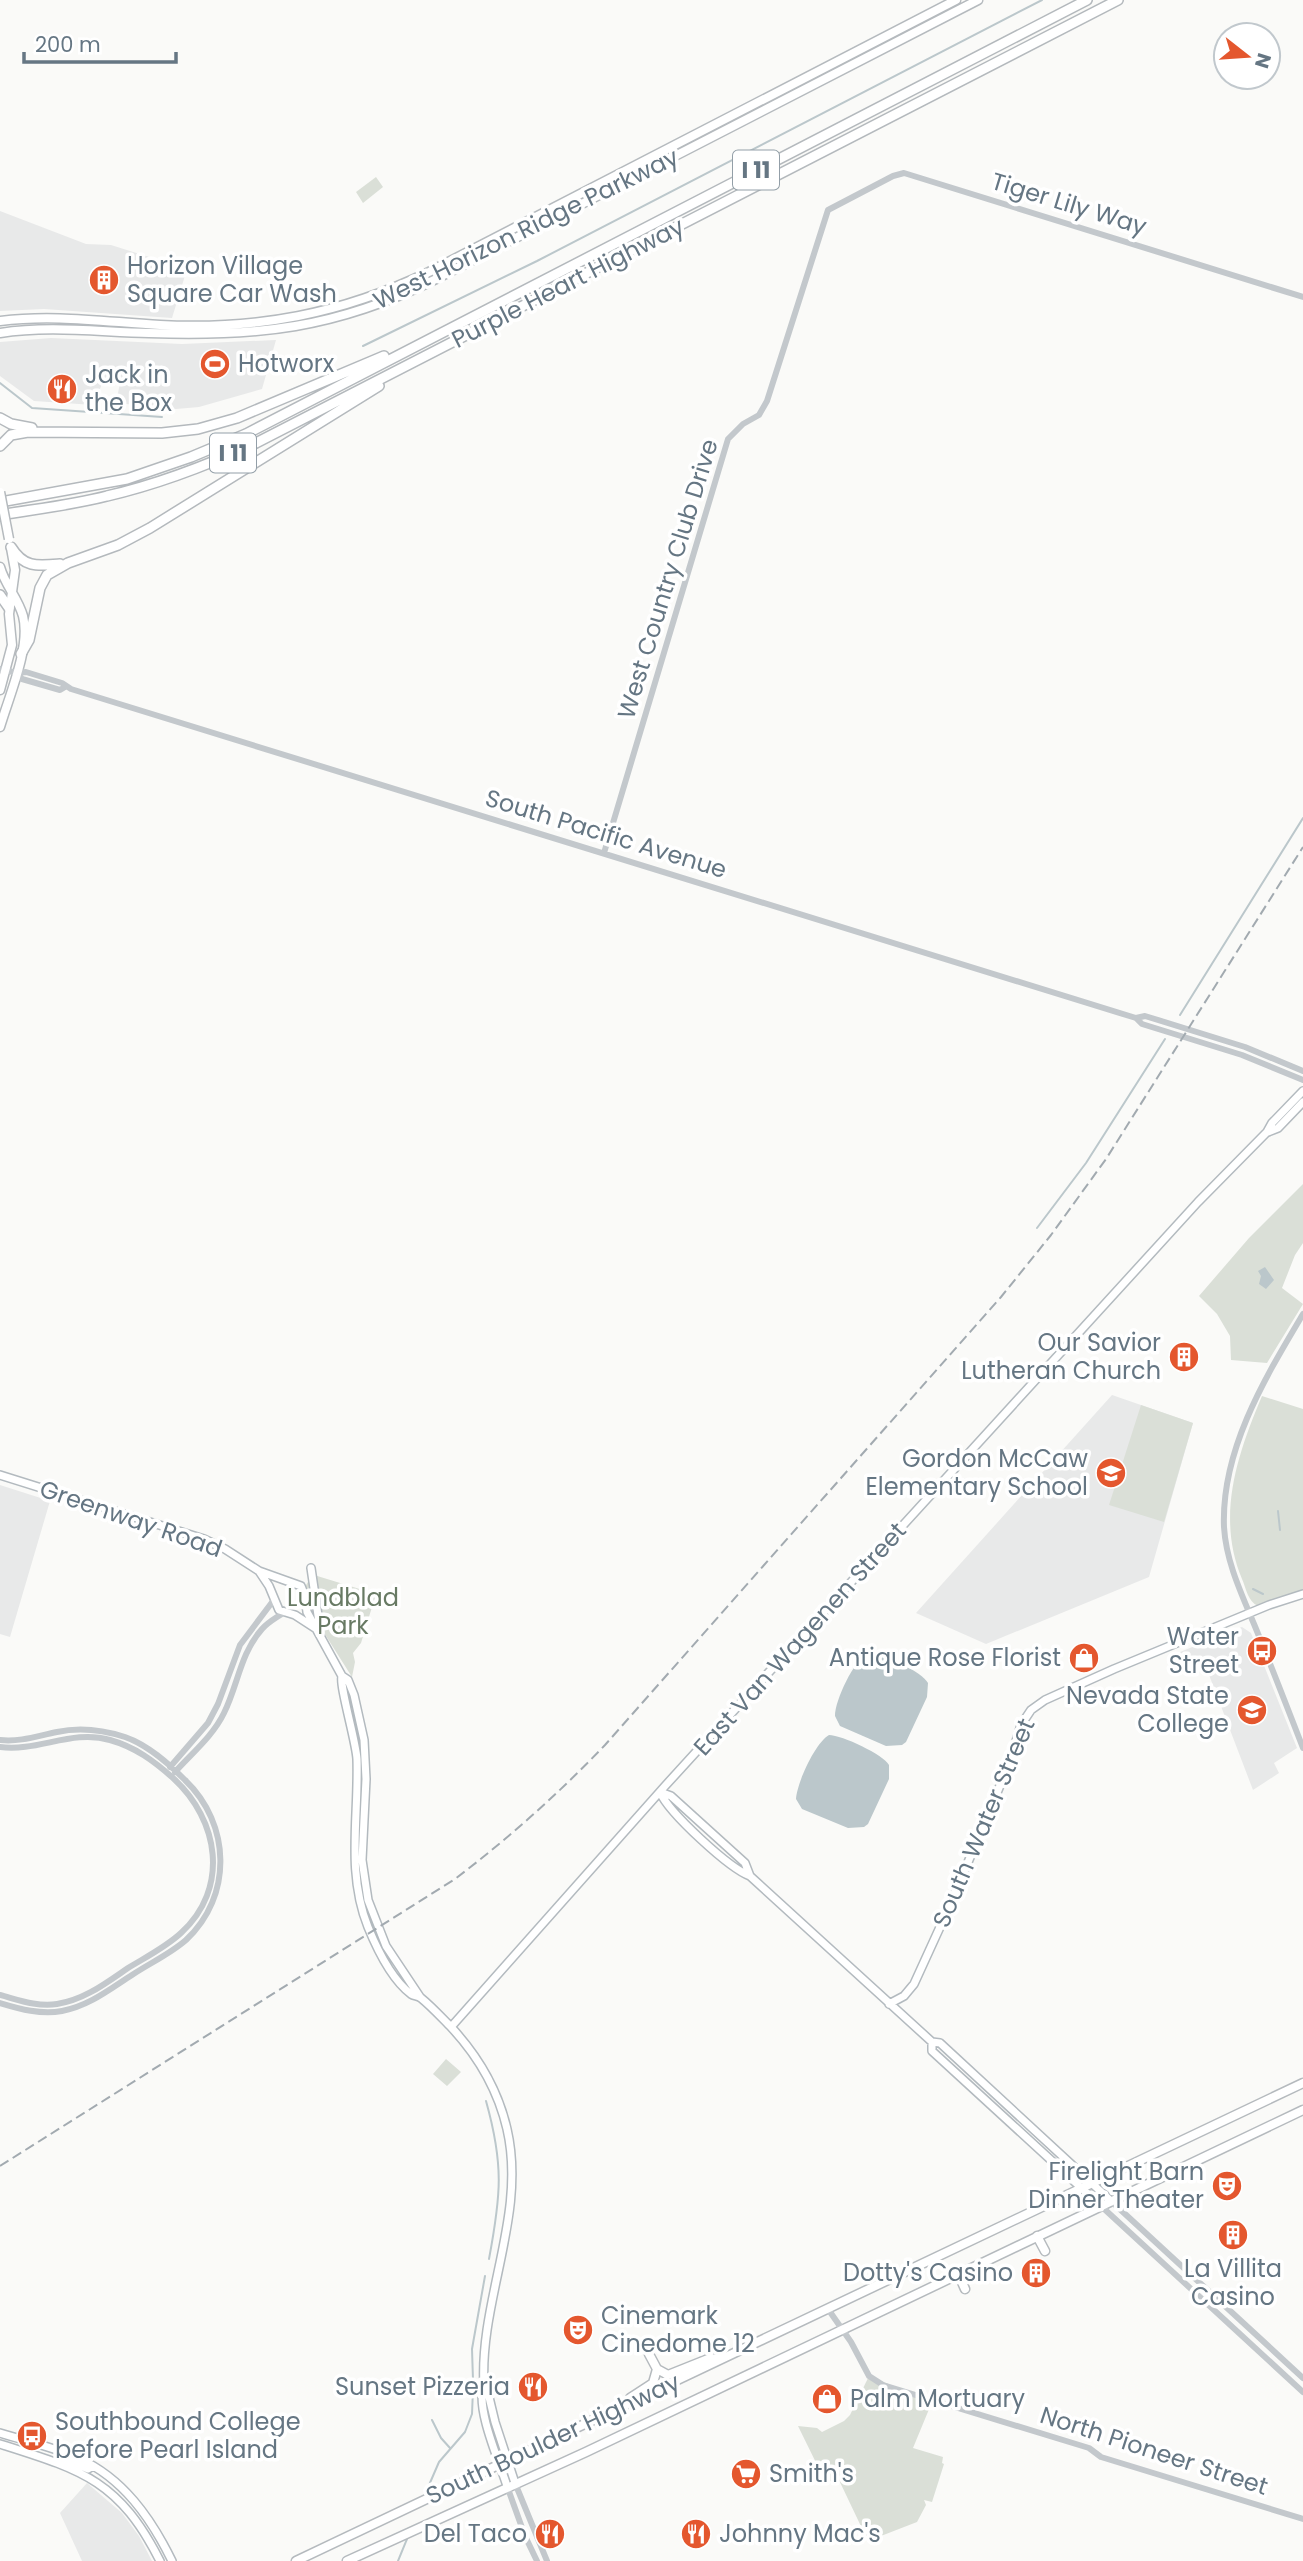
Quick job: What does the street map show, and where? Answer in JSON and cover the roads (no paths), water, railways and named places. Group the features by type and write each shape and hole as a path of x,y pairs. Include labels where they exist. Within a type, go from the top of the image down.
{"highway":[{"name":"Purple Heart Highway","path":"0,502 127,479 191,457 280,418 425,340 1087,0"},
{"name":"Purple Heart Highway","path":"0,515 105,497 205,466 256,443 1118,0"},
{"path":"0,418 17,426 44,430 162,433 206,427 237,418 425,340"},
{"path":"21,654 29,640 42,583 51,572 118,545 150,528 450,344"},
{"path":"0,446 15,433 44,430"},
{"path":"10,543 20,559 31,566 68,563"},
{"path":"0,595 9,608"}],"main road":[{"name":"West Horizon Ridge Parkway","path":"0,332 56,329 254,333 296,327 355,307 473,250 671,145 956,0"},
{"name":"West Horizon Ridge Parkway","path":"0,321 55,318 191,330 244,326 386,301 434,279 978,0"},
{"path":"671,145 682,148 695,146"},
{"path":"434,279 440,272 471,257 473,250"},
{"path":"110,331 111,321"},
{"path":"254,333 259,329 274,327 276,321"},
{"path":"0,492 15,570 9,608 12,645 3,669 0,690"},
{"path":"0,567 24,620 17,673 0,727"},
{"name":"East Van Wagenen Street","path":"451,2027 1225,1172 1267,1132 1272,1123 1303,1091"},
{"name":"East Van Wagenen Street","path":"1267,1132 1278,1128 1303,1102"},
{"name":"Greenway Road","path":"0,1475 204,1539 259,1571 286,1581"},
{"path":"311,1568 320,1637"},
{"name":"Greenway Road","path":"259,1571 273,1598"},
{"path":"315,1628 301,1618 286,1613 273,1598 277,1586 286,1581 301,1586 315,1628 342,1676 348,1680 354,1695 364,1740 366,1779 362,1860 368,1900 389,1951 417,1990 419,1997 451,2027 474,2055 488,2077 504,2115 511,2155 511,2198 486,2336 484,2386 511,2484"},
{"name":"South Water Street","path":"889,2004 904,1996 914,1984 1004,1776 1021,1725 1031,1710 1060,1692 1250,1613 1303,1594"},
{"path":"286,1613 299,1610 305,1601"},
{"path":"660,1793 665,1804 739,1872 750,1876 932,2042 940,2043 1111,2201"},
{"path":"932,2042 932,2051 1101,2206"},
{"name":"South Boulder Highway","path":"296,2561 1303,2083"},
{"name":"South Boulder Highway","path":"347,2561 586,2452 1303,2110"},
{"path":"1037,2236 1045,2251"},
{"path":"958,2273 965,2289"},
{"path":"649,2354 657,2368 668,2375 708,2359 726,2357"},
{"path":"610,2412 653,2383 657,2368"},
{"path":"0,2433 70,2454 93,2466 116,2483 148,2518 172,2561"},
{"path":"0,2445 82,2472 110,2491 141,2525 160,2561"},
{"path":"60,2463 67,2460 88,2469 93,2466"},
{"path":"110,2491 116,2483"}],"street":[{"name":"Tiger Lily Way","path":"828,210 893,176 904,173 1303,297"},
{"name":"West Country Club Drive","path":"604,853 728,439 743,424 759,415 768,401 828,210"},
{"name":"South Pacific Avenue","path":"3,669 17,673 22,679 60,690 65,687 1136,1018 1142,1024 1249,1058 1303,1080"},
{"name":"South Pacific Avenue","path":"1136,1018 1145,1016 1228,1042 1303,1071"},
{"path":"1303,1314 1257,1395 1240,1438 1226,1492 1224,1528 1233,1573 1303,1748"},
{"path":"171,1771 208,1723 240,1645 273,1598"},
{"path":"171,1771 218,1724 251,1643 269,1622 286,1613"},
{"path":"0,1740 23,1741 75,1730 100,1731 128,1738 142,1745 206,1804 219,1840 221,1860 217,1890 208,1910 197,1928 172,1951 83,2005 45,2013 0,2003"},
{"path":"0,1747 28,1747 75,1736 99,1737 139,1752 171,1771 199,1807 205,1817 212,1842 213,1865 211,1882 204,1901 188,1926 170,1942 91,1992 73,2000 45,2005 0,1994"},
{"path":"1111,2201 1303,2378"},
{"path":"1101,2206 1303,2392"},
{"path":"1201,2298 1208,2290"},
{"name":"North Pioneer Street","path":"828,2309 869,2376 883,2385 1089,2448 1101,2457 1303,2519"},
{"path":"1246,2340 1253,2332"},
{"path":"511,2484 525,2536 537,2561"},
{"path":"511,2484 547,2561"}],"waterway":[{"path":"363,346 537,261 1042,0"},
{"path":"0,383 32,408 162,417"},
{"path":"1180,1015 1303,818"},
{"path":"1037,1228 1086,1163 1165,1039"},
{"path":"1278,1511 1280,1530"},
{"path":"1253,1589 1263,1594"},
{"path":"486,2101 496,2144 499,2180 489,2259"},
{"path":"473,2380 472,2349 485,2276"},
{"path":"426,2492 439,2462 465,2432 472,2414 473,2389"},
{"path":"432,2420 441,2438 450,2448"},
{"path":"398,2561 407,2539"}],"railway":[{"path":"0,2166 455,1879 514,1832 605,1745 1001,1297 1051,1235 1106,1159 1303,847"}],"place":[{"name":"Horizon Village Square Car Wash","path":"104,280"},
{"name":"Hotworx","path":"215,364"},
{"name":"Jack in the Box","path":"62,389"},
{"name":"Our Savior Lutheran Church","path":"1184,1357"},
{"name":"Gordon McCaw Elementary School","path":"1111,1473"},
{"name":"Water Street","path":"1262,1651"},
{"name":"Antique Rose Florist","path":"1084,1658"},
{"name":"Nevada State College","path":"1252,1710"},
{"name":"Firelight Barn Dinner Theater","path":"1227,2186"},
{"name":"La Villita Casino","path":"1233,2235"},
{"name":"Dotty's Casino","path":"1036,2273"},
{"name":"Cinemark Cinedome 12","path":"578,2330"},
{"name":"Sunset Pizzeria","path":"533,2387"},
{"name":"Palm Mortuary","path":"827,2399"},
{"name":"Southbound College before Pearl Island","path":"32,2436"},
{"name":"Smith's","path":"746,2474"},
{"name":"Del Taco","path":"550,2534"},
{"name":"Johnny Mac's","path":"696,2534"}],"park label":[{"name":"Lundblad Park","path":"343,1612"}]}
